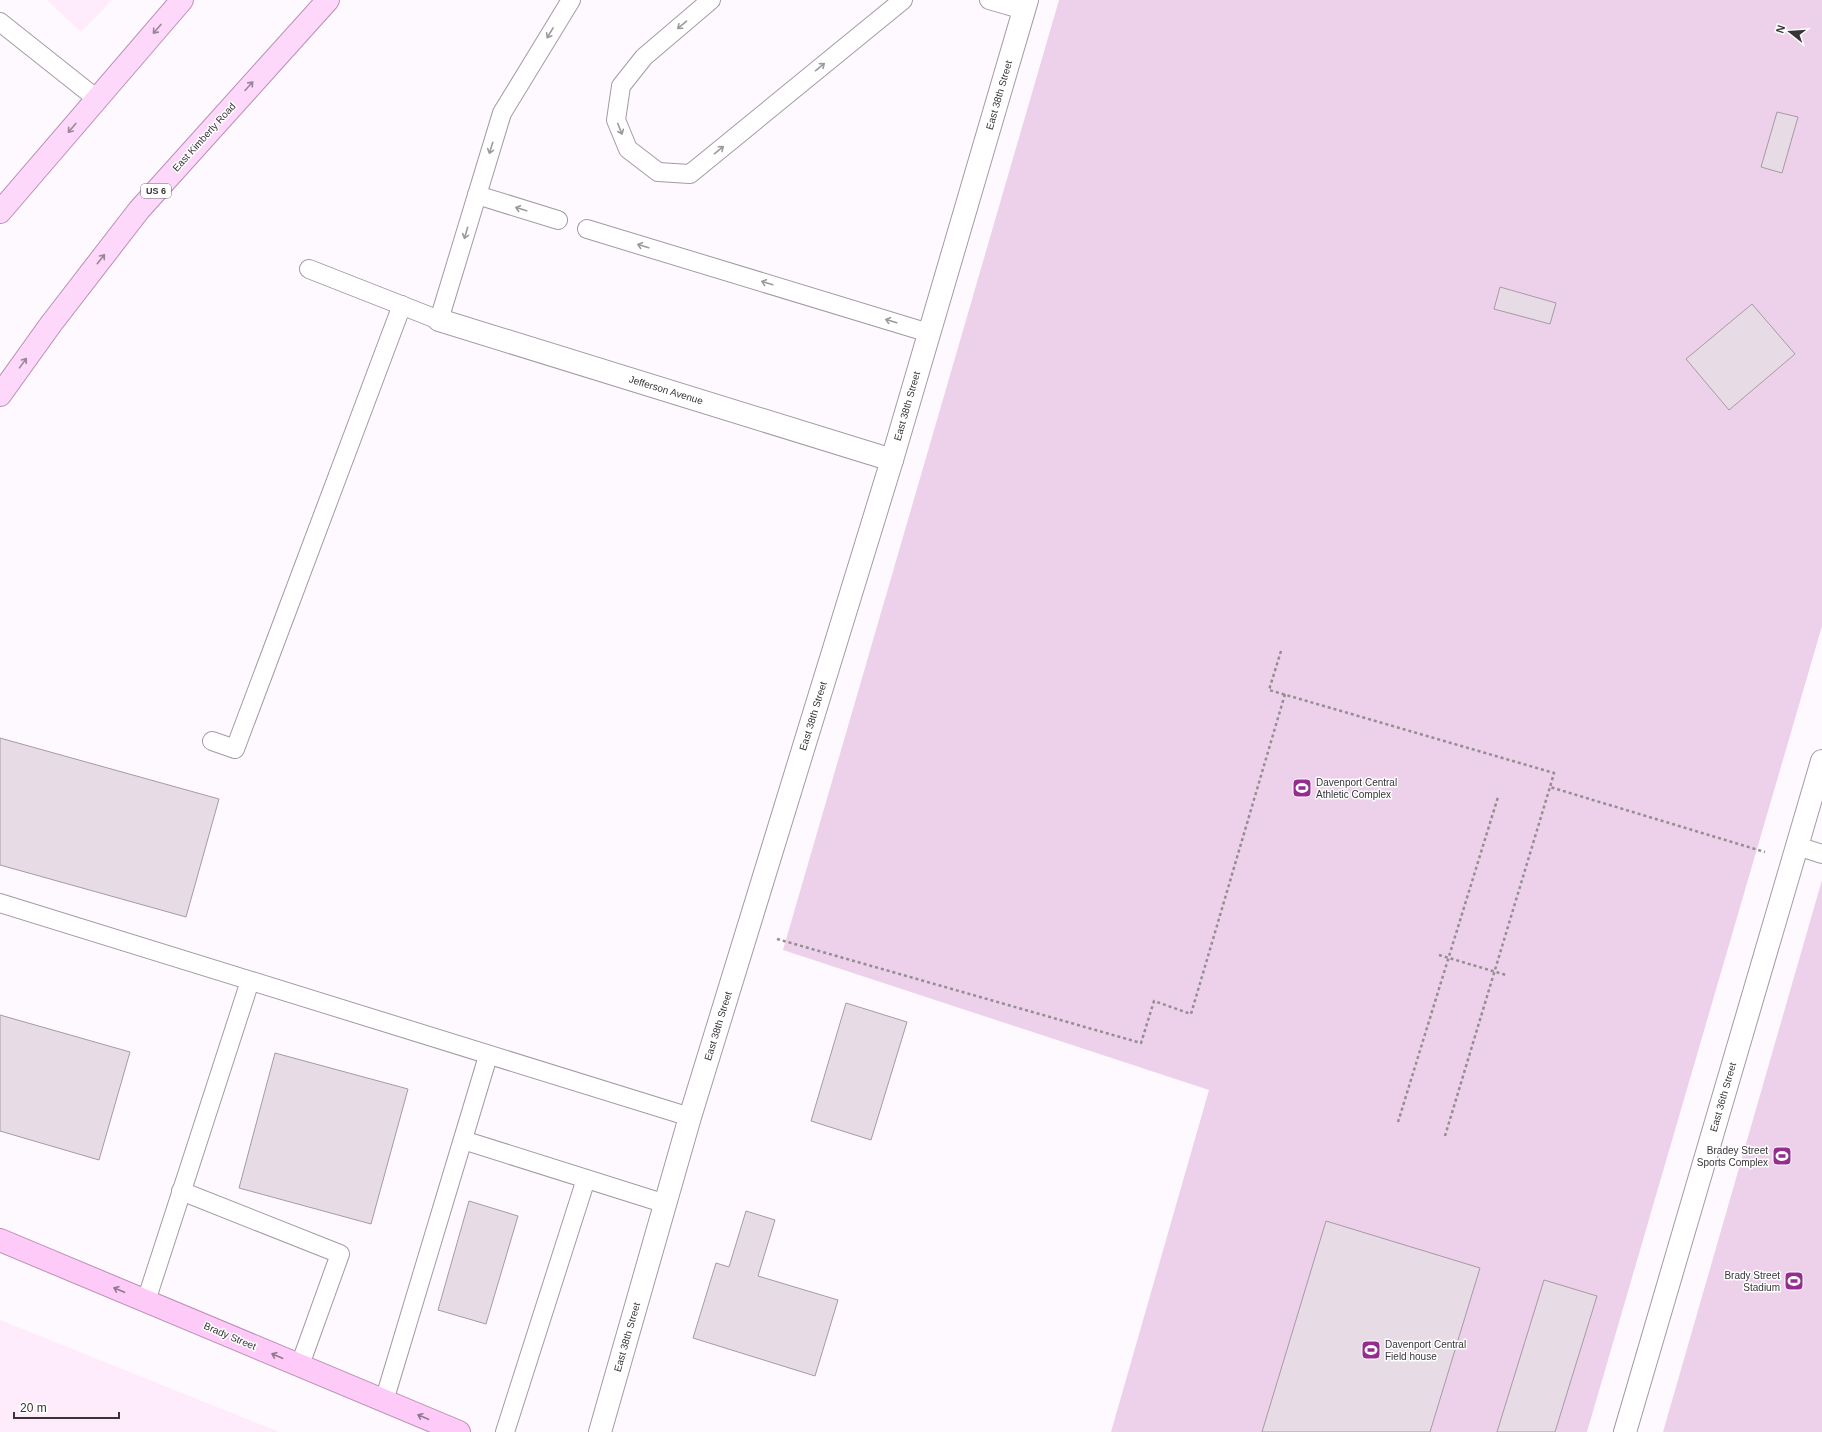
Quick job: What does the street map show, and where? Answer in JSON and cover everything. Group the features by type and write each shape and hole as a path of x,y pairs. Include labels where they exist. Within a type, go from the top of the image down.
{"highway":[{"name":"Brady Street","path":"0,1240 459,1432"}],"main road":[{"path":"0,212 182,0"},
{"name":"East Kimberly Road","path":"0,395 51,324 139,210 328,0"}],"street":[{"name":"East 38th Street","path":"600,1432 690,1118 892,460 1025,5"},
{"name":"Jefferson Avenue","path":"440,320 892,460"},
{"name":"East 36th Street","path":"1625,1432 1822,761"}],"lane":[{"path":"309,268 440,320 502,113 571,0"},
{"path":"711,0 644,57 621,86 616,120 628,149 658,172 690,174 903,0"},
{"path":"989,0 1025,5"},
{"path":"0,22 98,99"},
{"path":"477,196 558,220"},
{"path":"587,229 929,333"},
{"path":"212,741 235,749 402,305"},
{"path":"1795,853 1822,854"},
{"path":"0,904 690,1118"},
{"path":"146,1301 250,981"},
{"path":"384,1401 488,1056"},
{"path":"463,1140 666,1204"},
{"path":"505,1432 586,1179"},
{"path":"181,1191 340,1254 300,1366"}],"path":[{"path":"1281,651 1269,690 1554,773 1445,1136"},
{"path":"747,931 1141,1043 1154,1001 1191,1014 1285,694"},
{"path":"1550,787 1795,853"},
{"path":"1398,1122 1498,797"},
{"path":"1439,955 1506,975"}],"shaded area":[{"path":"47,0 112,0 81,32"},
{"name":"Davenport Central Athletic Complex","path":"1059,0 1822,0 1822,626 1587,1432 1111,1432 1209,1090 783,950"},
{"name":"Bradey Street Sports Complex","path":"1822,880 1822,1432 1663,1432"},
{"path":"0,1320 279,1432 0,1432"}],"building":[{"path":"1777,112 1798,117 1782,173 1761,167"},
{"path":"1500,287 1556,303 1550,324 1494,309"},
{"path":"1752,304 1795,354 1729,410 1686,359"},
{"path":"0,738 219,799 186,917 0,865"},
{"path":"846,1003 907,1022 871,1140 811,1121"},
{"path":"0,1015 130,1052 99,1160 0,1131"},
{"path":"275,1053 408,1089 371,1224 239,1188"},
{"path":"469,1201 518,1216 486,1324 438,1310"},
{"path":"746,1211 775,1220 758,1276 838,1300 815,1376 693,1338 716,1263 729,1267"},
{"name":"Davenport Central Field house","path":"1326,1221 1480,1268 1430,1432 1262,1432"},
{"path":"1544,1280 1597,1296 1555,1432 1497,1432"}],"place":[{"name":"Davenport Central Athletic Complex","path":"1302,788"},
{"name":"Bradey Street Sports Complex","path":"1782,1156"},
{"name":"Brady Street Stadium","path":"1794,1281"},
{"name":"Davenport Central Field house","path":"1371,1350"}]}
